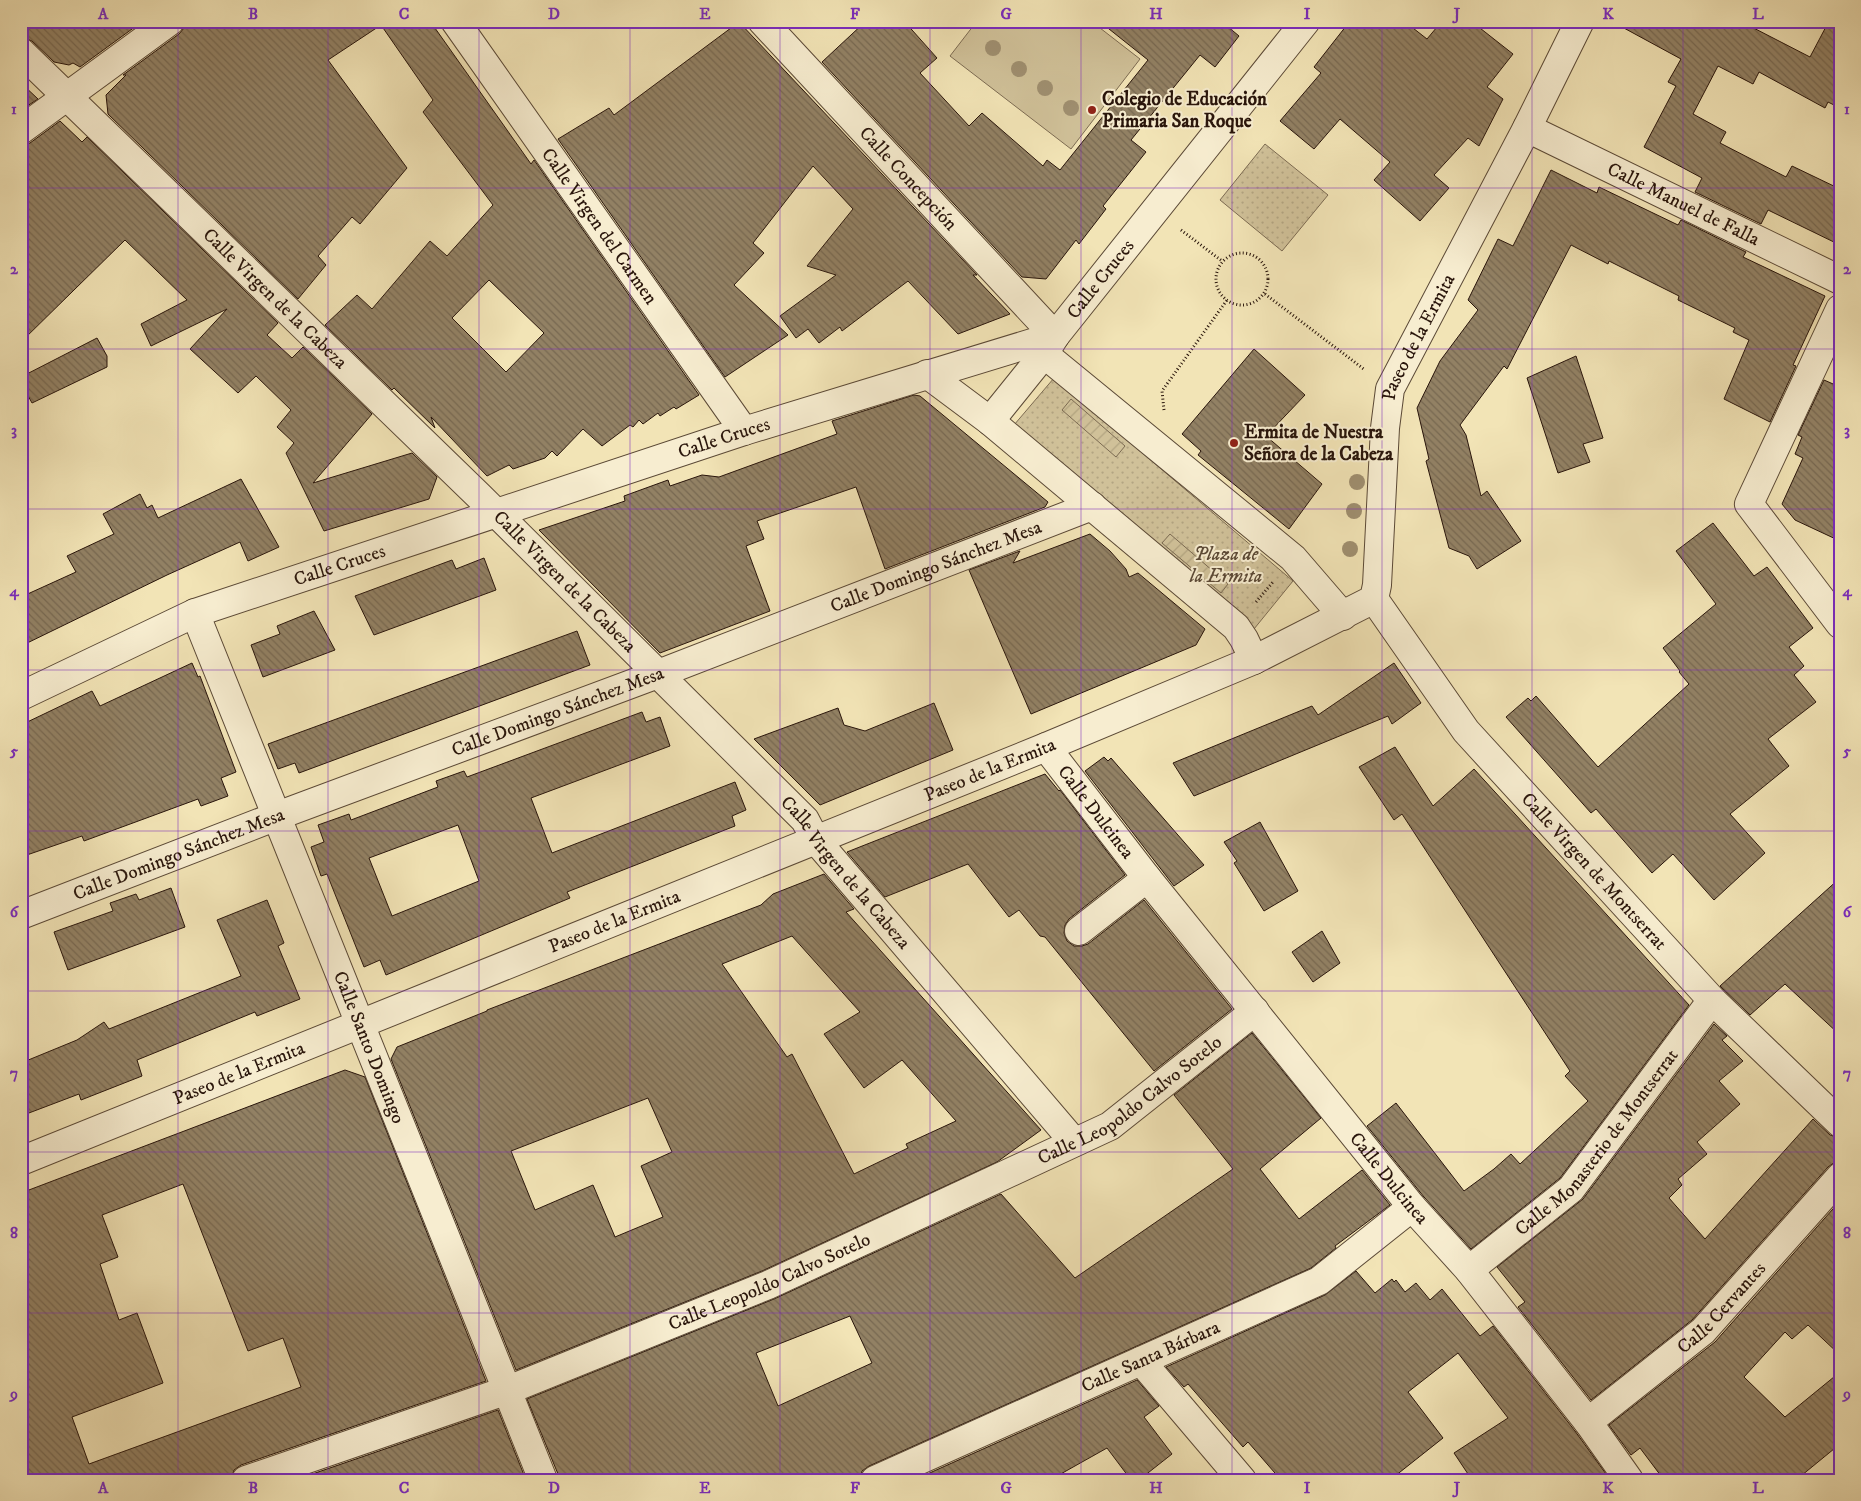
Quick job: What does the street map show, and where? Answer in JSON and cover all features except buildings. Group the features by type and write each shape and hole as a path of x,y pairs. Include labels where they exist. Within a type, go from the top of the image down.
{"street":[{"path":"21,130 170,21"},
{"name":"Calle Virgen del Carmen","path":"455,21 744,431"},
{"name":"Calle Concepción","path":"762,21 1050,345"},
{"name":"Calle Cruces","path":"21,696 195,613 744,431 927,374 1050,345 1306,21"},
{"name":"Paseo de la Ermita","path":"21,1161 1046,747 1254,660 1374,599 1377,584 1385,428 1390,389 1528,128 1580,21"},
{"name":"Calle Virgen de la Cabeza","path":"21,52 495,512 805,820 815,840 1074,1142"},
{"name":"Calle Manuel de Falla","path":"1528,128 1840,280"},
{"path":"1840,309 1749,504 1840,624"},
{"path":"990,421 1050,345 1143,436 1293,558 1343,616"},
{"path":"927,374 990,421 1236,627 1254,660"},
{"name":"Calle Domingo Sánchez Mesa","path":"21,915 277,816 658,674 1092,506"},
{"name":"Calle Virgen de Montserrat","path":"1374,599 1466,731 1712,1000 1840,1123"},
{"name":"Calle Santo Domingo","path":"195,613 543,1480"},
{"name":"Calle Dulcinea","path":"1046,747 1148,878 1412,1207 1470,1270 1588,1422 1629,1480"},
{"name":"Calle Dulcinea","path":"1079,931 1148,878"},
{"name":"Calle Monasterio de Montserrat","path":"1470,1270 1571,1189 1712,1000"},
{"name":"Calle Leopoldo Calvo Sotelo","path":"246,1480 508,1390 768,1285 1110,1126 1255,1011"},
{"name":"Calle Cervantes","path":"1588,1422 1703,1332 1840,1177"},
{"name":"Calle Santa Bárbara","path":"875,1480 1319,1281 1412,1207"},
{"path":"1141,1361 1242,1480"}],"path":[{"path":"1174,225 1222,261"},
{"path":"1237,253 1254,254 1266,267 1269,275 1269,284 1264,294 1252,303 1244,306 1227,300 1221,294 1216,278 1217,269 1222,261 1228,256 1237,253"},
{"path":"1264,294 1390,389"},
{"path":"1143,436 1164,410 1162,391 1227,300"},
{"path":"1236,627 1293,558"}],"green space":[{"path":"977,21 1091,21 1140,59 1071,149 950,56"},
{"path":"1265,144 1328,195 1282,251 1220,200"},
{"name":"Plaza de la Ermita","path":"1054,378 1293,581 1254,629 1014,425"},
{"path":"1071,399 1125,446 1116,457 1062,410"},
{"path":"1170,534 1228,584 1221,593 1162,543"}],"place":[{"name":"Colegio de Educación Primaria San Roque","path":"1092,110"},
{"name":"Ermita de Nuestra Señora de la Cabeza","path":"1234,443"}]}
